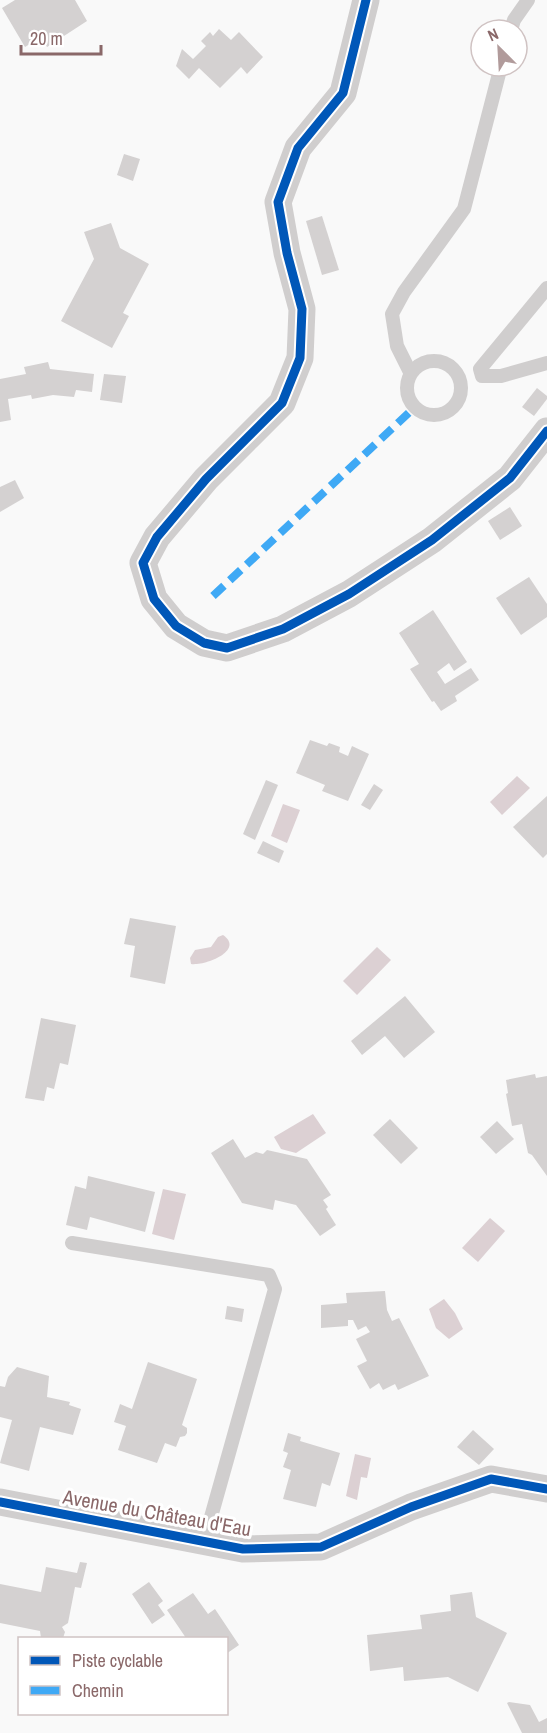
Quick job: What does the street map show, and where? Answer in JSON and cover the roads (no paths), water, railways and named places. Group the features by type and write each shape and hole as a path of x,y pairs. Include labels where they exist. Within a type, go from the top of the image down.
{"street":[{"path":"366,0 343,93 298,148 278,202 287,253 302,309 300,358 282,403 206,479 157,537 143,563 154,598 176,626 204,643 227,648 283,629 349,594 432,540 510,478 547,431"},
{"name":"Avenue du Château d'Eau","path":"0,1502 243,1549 321,1547 411,1507 490,1479 547,1489"}],"lane":[{"path":"515,18 528,0"},
{"path":"410,372 397,346 392,314 404,292 464,209 498,78"},
{"path":"482,376 480,369 547,288"},
{"path":"426,361 446,362 460,376 460,385 461,395 450,411 431,417 414,408 405,391 410,372 426,361"},
{"path":"460,385 482,376 501,376 547,363"},
{"path":"72,1244 269,1275 274,1289 204,1542"}]}
